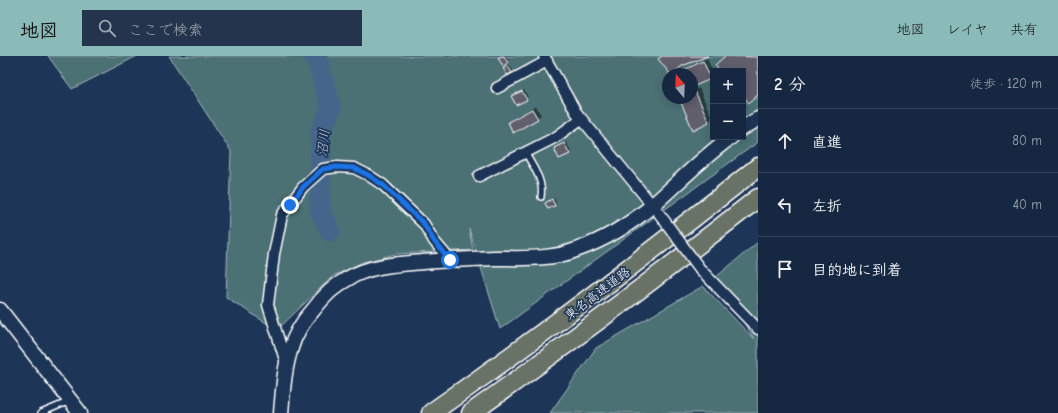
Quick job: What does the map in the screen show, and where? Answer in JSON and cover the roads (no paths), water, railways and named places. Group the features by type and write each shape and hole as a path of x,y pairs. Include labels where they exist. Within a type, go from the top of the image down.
{"highway":[{"name":"東名高速道路","path":"431,413 550,328 656,248 758,167"},
{"name":"東名高速道路","path":"471,413 565,346 758,198"}],"street":[{"path":"497,88 546,58 581,119 655,209 700,268 758,329"},
{"path":"479,176 556,137 581,119"},
{"path":"746,126 758,119"},
{"path":"281,413 286,364 293,341 307,316 320,301 333,288 348,278 365,271 384,266 450,260 548,257 574,251 605,238 655,209 701,160 727,140"},
{"path":"286,364 268,305 274,254 282,214 303,187 323,169 337,167 354,168 383,185 424,224 434,241 450,260"},
{"path":"0,310 80,413"}],"lane":[{"path":"525,152 539,176 542,189 541,197"},
{"path":"41,413 71,400"}],"waterway":[{"name":"沼川","path":"314,56 319,65 331,108 321,132 320,209 330,231"}]}
